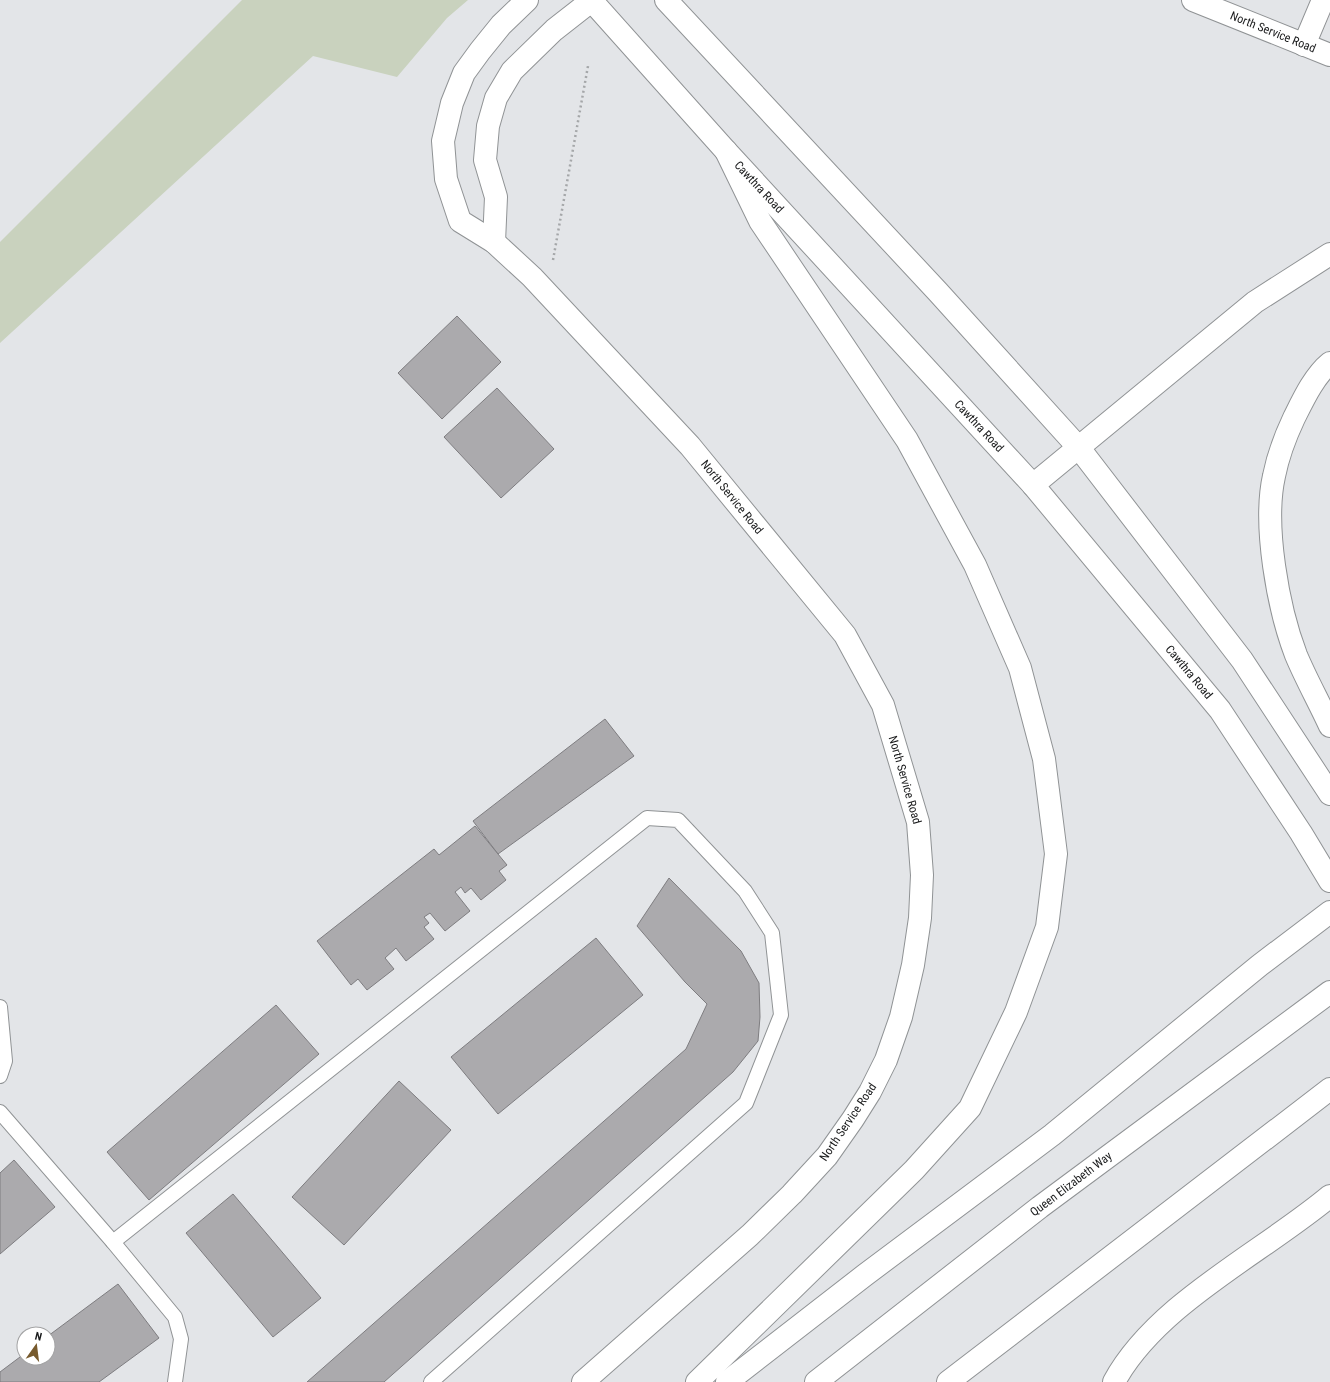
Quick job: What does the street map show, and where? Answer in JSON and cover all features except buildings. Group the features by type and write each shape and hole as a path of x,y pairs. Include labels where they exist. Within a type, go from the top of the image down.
{"main road":[{"name":"North Service Road","path":"527,0 501,25 480,51 464,73 452,103 443,141 446,179 460,221 494,242 549,294 690,446 845,636 883,705 918,822 922,875 920,918 913,965 901,1017 886,1060 870,1092 852,1119 827,1156 792,1194 750,1235 583,1382"},
{"path":"494,242 496,197 485,160 488,126 496,98 512,71 554,30 592,0"},
{"name":"Cawthra Road","path":"592,0 726,151 1034,485 1220,710 1301,833 1330,881"},
{"path":"666,0 938,292 1079,448 1242,660 1330,794"},
{"name":"North Service Road","path":"1193,0 1330,55"},
{"path":"1304,45 1323,0"},
{"path":"697,1382 914,1170 970,1108 1016,1012 1047,927 1056,854 1044,759 1020,668 975,565 907,440 760,221 726,151"},
{"path":"1034,485 1255,302 1330,254"},
{"path":"1330,363 1322,370 1284,438 1274,477 1271,513 1274,558 1281,602 1296,654 1330,726"},
{"path":"728,1382 865,1275 1052,1135 1260,965 1330,912"},
{"name":"Queen Elizabeth Way","path":"816,1382 1040,1207 1330,992"},
{"path":"948,1382 1330,1089"},
{"path":"1114,1382 1123,1364 1163,1320 1222,1275 1305,1217 1330,1196"}],"lane":[{"path":"113,1242 647,818 678,820 745,891 772,933 781,1015 746,1103 431,1382"},
{"path":"0,1007 5,1061 0,1076"},
{"path":"0,1112 113,1242 175,1317 181,1339 175,1382"}],"path":[{"path":"549,294 555,244 588,66"}],"green space":[{"path":"242,0 468,0 447,18 397,77 313,56 0,343 0,242"}]}
